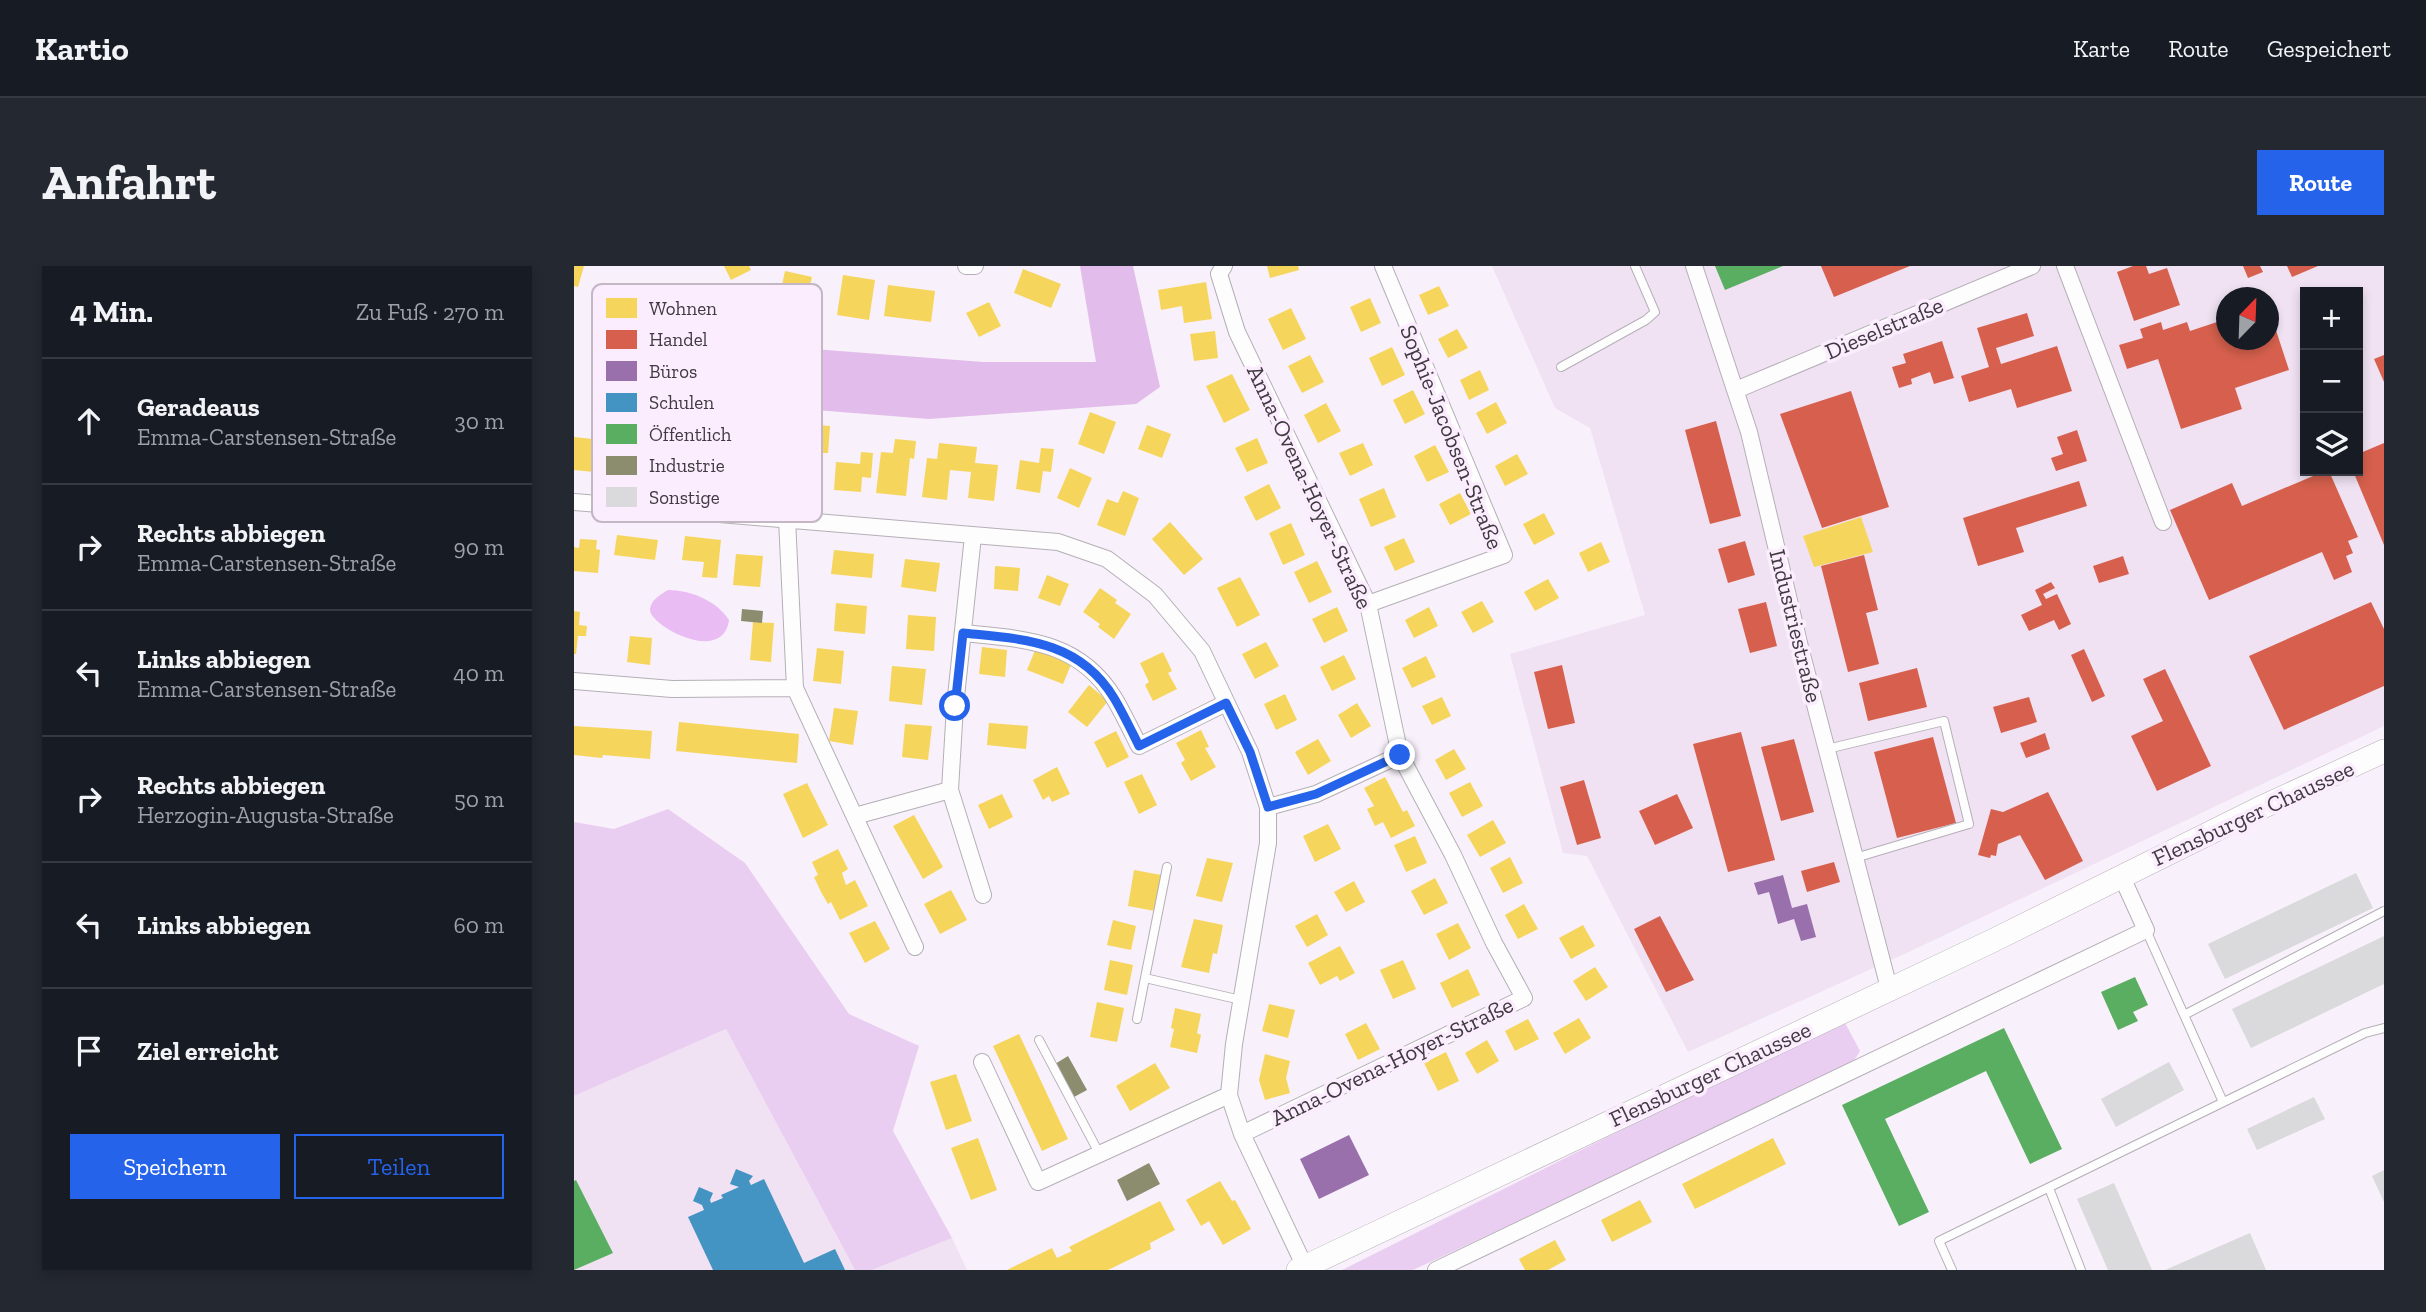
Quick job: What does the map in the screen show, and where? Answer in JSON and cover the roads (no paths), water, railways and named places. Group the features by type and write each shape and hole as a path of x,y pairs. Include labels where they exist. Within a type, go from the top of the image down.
{"main road":[{"name":"Flensburger Chaussee","path":"1302,1268 1992,941 2121,875 2384,751"}],"street":[{"path":"966,266 975,266"},
{"name":"Anna-Ovena-Hoyer-Straße","path":"1224,266 1219,274 1237,332 1368,604 1400,755 1524,998 1241,1134"},
{"name":"Sophie-Jacobsen-Straße","path":"1368,604 1504,555 1383,266"},
{"name":"Industriestraße","path":"1694,266 1736,390 1889,988"},
{"name":"Dieselstraße","path":"1736,390 2032,266"},
{"path":"2065,266 2164,522"},
{"path":"574,502 592,503"},
{"path":"787,522 795,688 915,947"},
{"path":"820,522 1058,542 1107,559 1155,595 1202,651 1250,752 1268,807 1268,843 1241,1000 1229,1095 1241,1134 1302,1268"},
{"path":"973,536 950,790 983,895"},
{"path":"963,633 1029,640 1062,650 1090,668 1113,696 1139,746 1226,703"},
{"path":"574,681 672,689 795,688"},
{"path":"1268,807 1316,794 1400,755"},
{"path":"855,816 950,790"},
{"path":"1436,1270 2146,930 2121,875"},
{"path":"982,1062 1038,1182 1229,1095"}],"lane":[{"path":"1561,367 1656,312 1635,266"},
{"path":"1827,749 1944,721 1969,824 1855,858"},
{"path":"1137,1019 1167,867"},
{"path":"2185,1015 2384,911"},
{"path":"2146,930 2223,1102"},
{"path":"1145,978 1241,1000"},
{"path":"1952,1270 1939,1241 2365,1033 2384,1028"},
{"path":"1038,1040 1099,1153"},
{"path":"2049,1188 2081,1270"}]}
